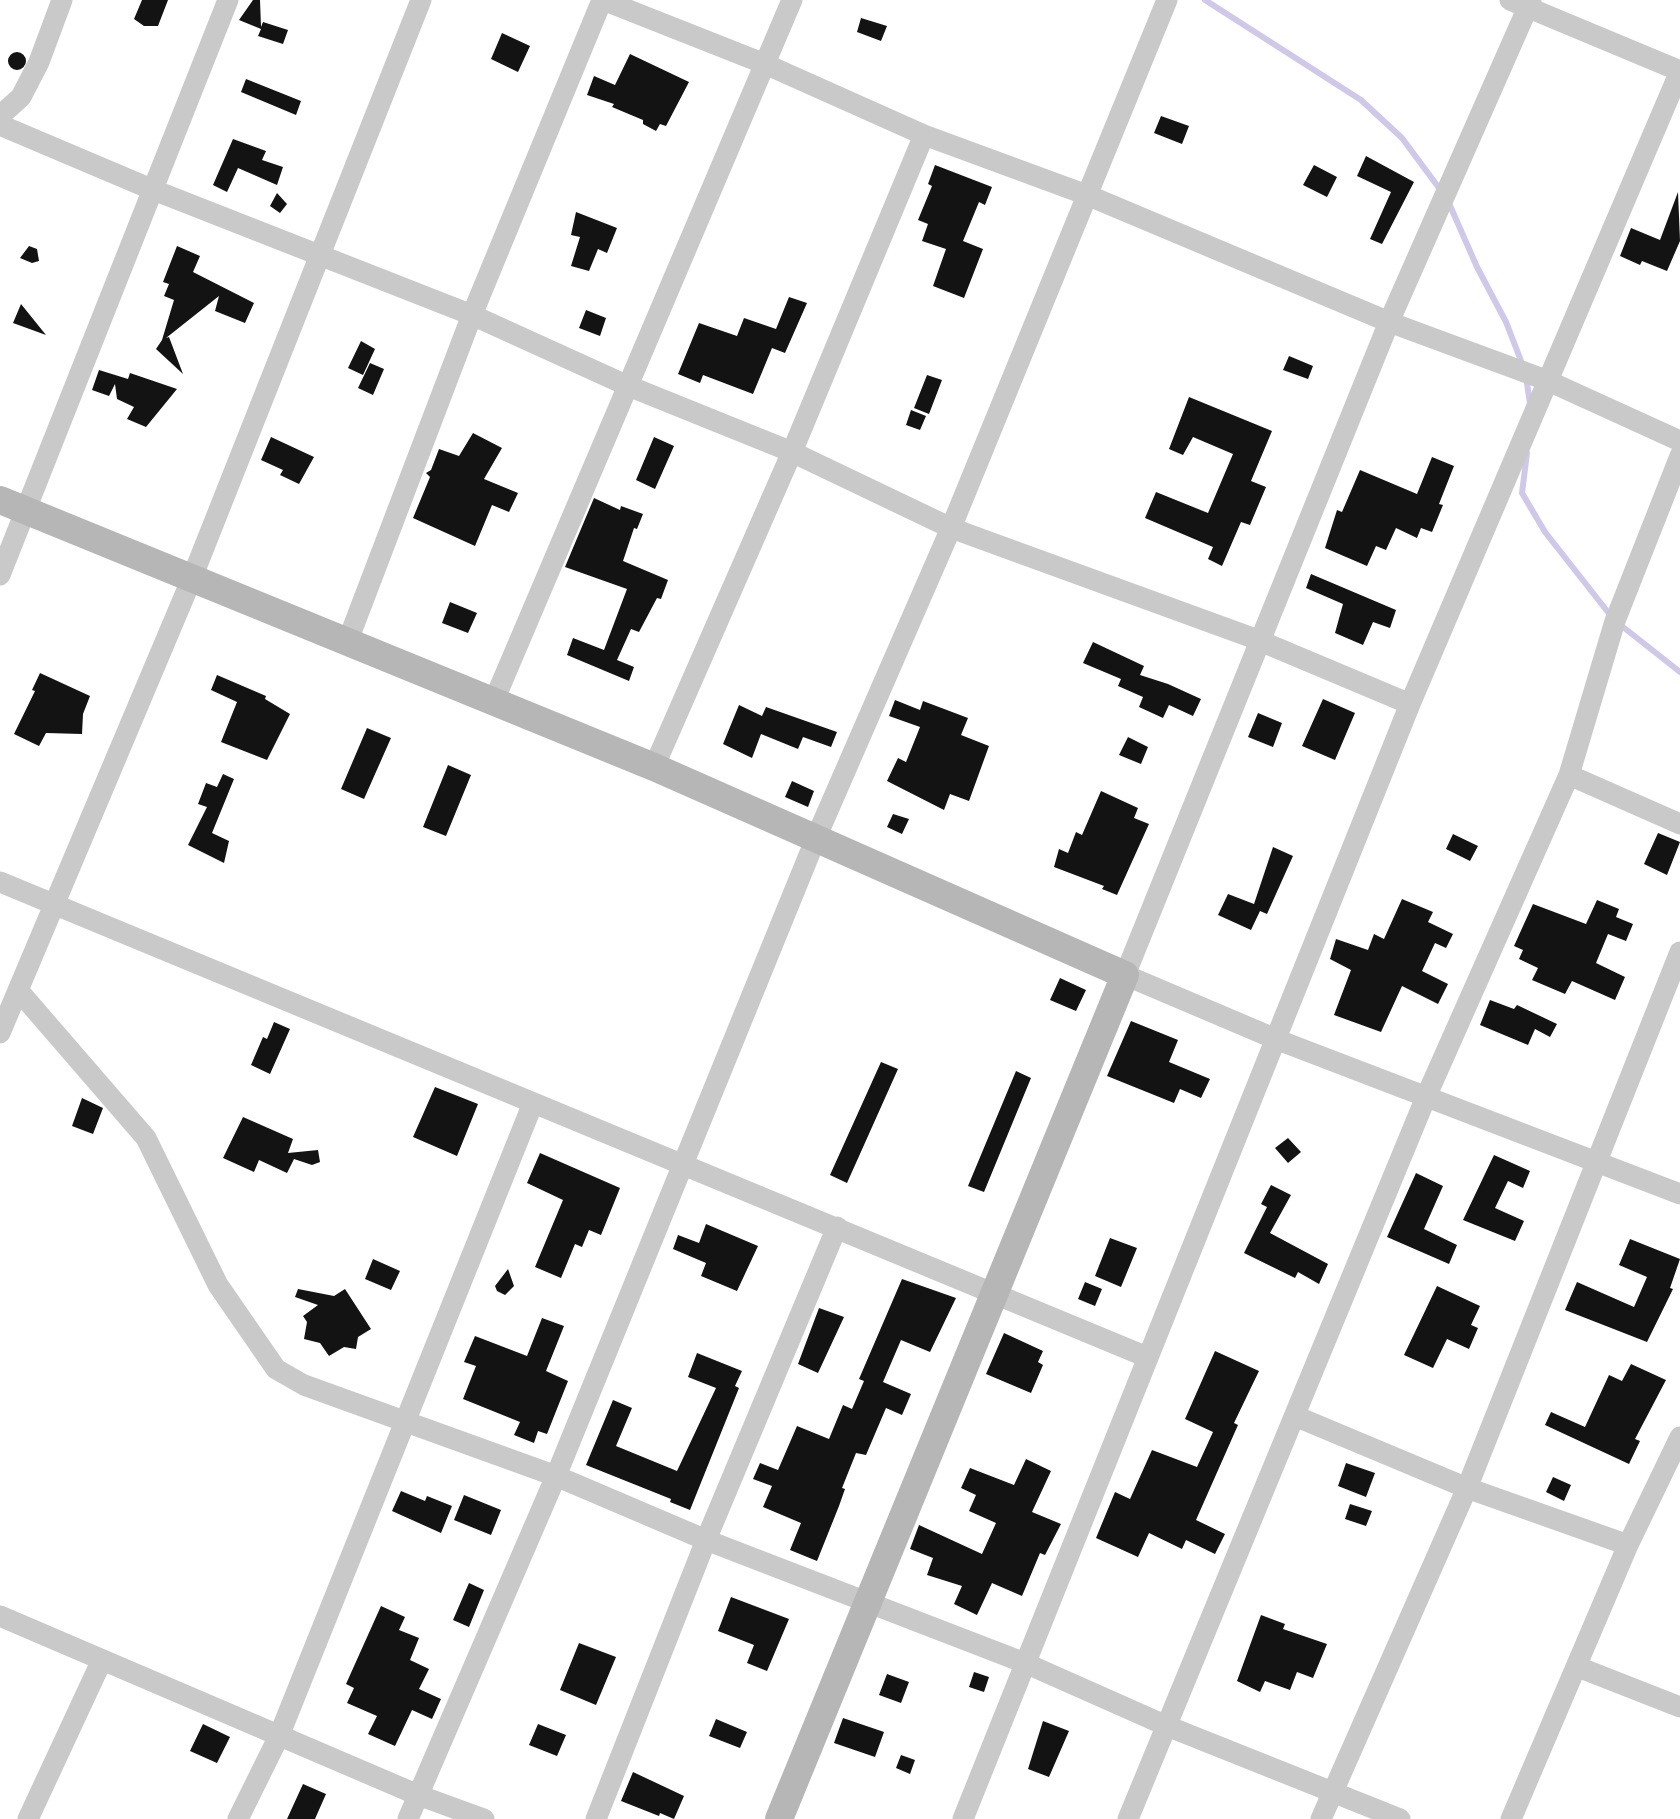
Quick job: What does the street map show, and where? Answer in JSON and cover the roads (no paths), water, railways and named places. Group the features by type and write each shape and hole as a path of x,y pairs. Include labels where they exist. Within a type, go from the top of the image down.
{"main road":[{"path":"0,500 654,767 1125,975 779,1819"}],"street":[{"path":"0,116 21,97 39,62 62,0"},
{"path":"0,575 228,0"},
{"path":"0,1033 192,578 421,0"},
{"path":"347,643 472,315 602,0 765,64 924,135 1087,195 1389,321 1546,380 1680,441"},
{"path":"493,703 792,0"},
{"path":"408,1819 556,1476 816,838 951,528 1167,0"},
{"path":"963,1819 1147,1357 1278,1040 1410,704 1680,71 1523,3 1389,321 1125,975 1278,1040 1680,1194"},
{"path":"0,125 151,189 472,315 626,385 792,453 951,528 1260,641 1410,704"},
{"path":"654,767 792,453 924,135"},
{"path":"1128,1819 1426,1097 1569,775 1615,621 1680,456"},
{"path":"1569,775 1680,824"},
{"path":"0,882 1147,1357"},
{"path":"1321,1819 1467,1488 1680,952"},
{"path":"18,990 146,1138 218,1285 276,1369 304,1385 556,1476 706,1540 1024,1663 1167,1726 1400,1819"},
{"path":"238,1819 279,1736 533,1103"},
{"path":"596,1819 706,1540 837,1227"},
{"path":"1295,1416 1467,1488 1628,1545"},
{"path":"1511,1819 1628,1545 1680,1437"},
{"path":"0,1616 418,1795 484,1819"},
{"path":"28,1819 102,1660"},
{"path":"1578,1667 1680,1707"}],"waterway":[{"path":"1205,0 1361,100 1402,138 1442,192"},
{"path":"1448,201 1477,267 1506,322 1523,366"},
{"path":"1526,376 1530,404"},
{"path":"1527,453 1522,493 1545,532 1611,616"},
{"path":"1618,623 1680,672"}]}
